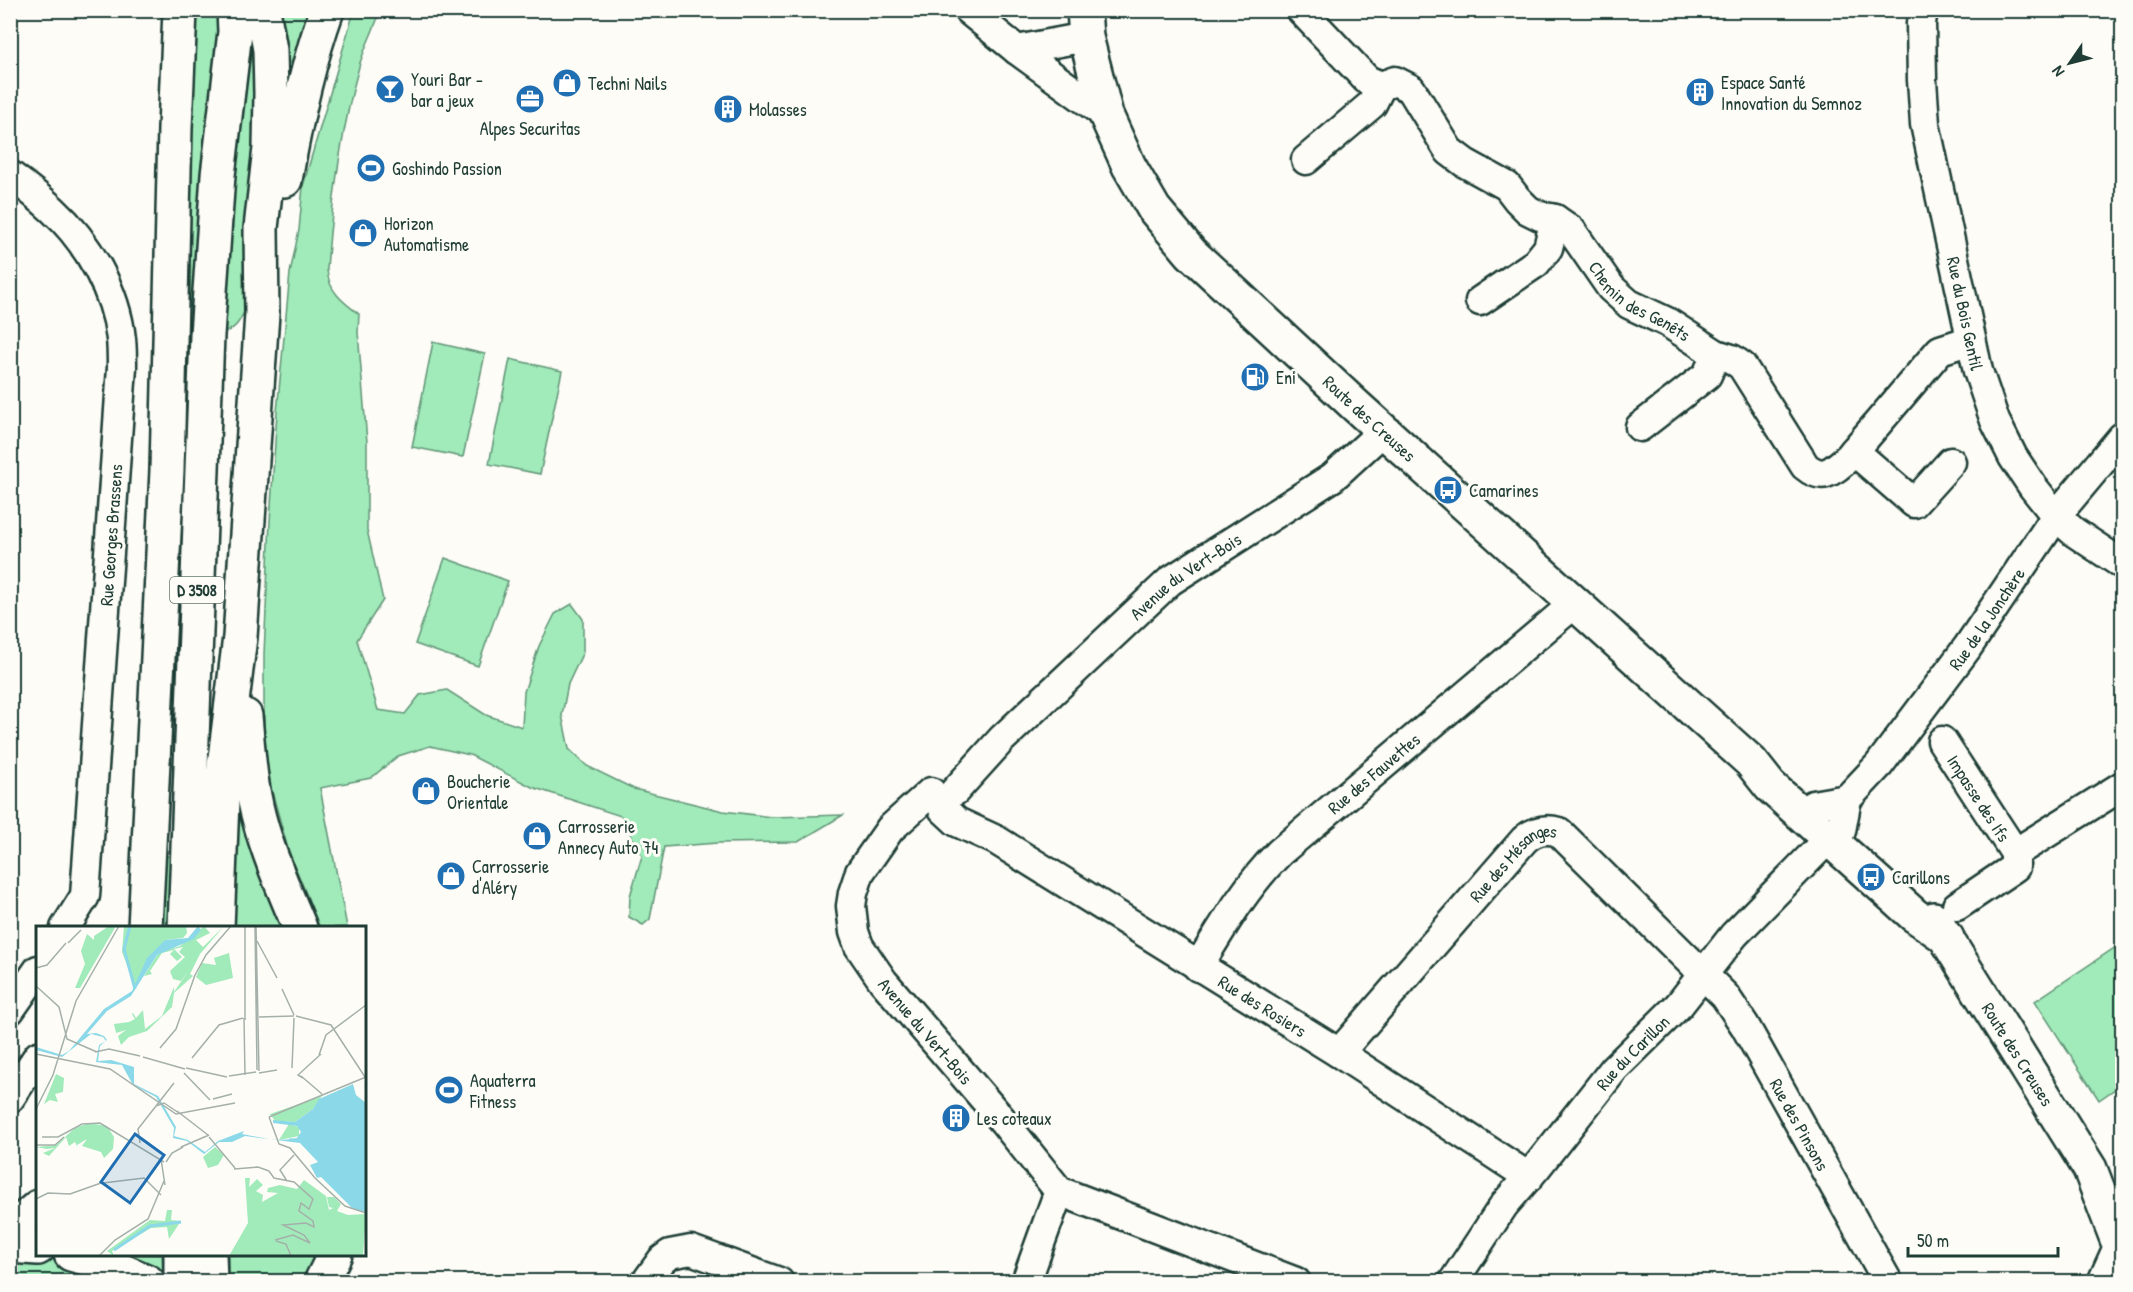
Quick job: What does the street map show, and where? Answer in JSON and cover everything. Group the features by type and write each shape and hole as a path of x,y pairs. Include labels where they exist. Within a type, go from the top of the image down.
{"main road":[{"name":"D 3508","path":"185,926 207,335 218,175 236,32 234,10"},
{"name":"D 3508","path":"217,926 223,775 240,637 262,314 261,228 270,148 271,94 270,50 263,10"},
{"path":"262,314 290,153 318,36 327,10"},
{"path":"145,926 167,470 179,17"},
{"name":"Route des Creuses","path":"1085,24 1106,115 1129,166 1154,209 1191,253 1383,431 1751,762 1770,786 1835,835 1914,915 1947,938 2090,1169 2120,1244"},
{"path":"145,926 207,335"},
{"path":"240,637 249,764 259,818 272,859 300,926"},
{"name":"Route des Creuses","path":"1751,762 1776,774 1813,805 1835,835"},
{"name":"Route des Creuses","path":"2090,1169 2122,1194"},
{"path":"10,1231 36,1209"},
{"path":"10,1246 36,1248"},
{"path":"78,1256 104,1263 148,1281"},
{"path":"181,1256 181,1281"},
{"path":"209,1256 210,1281"},
{"path":"321,1281 334,1256"}],"street":[{"path":"968,10 1017,50 1106,115"},
{"path":"1301,10 1367,80 1381,86 1372,104 1306,160"},
{"name":"Rue du Bois Gentil","path":"1923,10 1921,23 1925,124 1978,371 1995,422 2028,479 2056,516 2074,532 2122,564"},
{"path":"1017,50 1085,24"},
{"name":"Chemin des Genêts","path":"1381,86 1395,81 1411,89 1449,151 1465,163 1507,186 1528,210 1540,216 1555,219 1571,230 1611,288 1629,304 1667,322 1716,354 1732,359 1742,366 1805,466 1814,473 1825,474 1832,471 1854,451 1940,350 1971,340"},
{"name":"Rue Georges Brassens","path":"10,175 54,211 89,254 111,301 121,338 120,390 85,896 66,926"},
{"path":"1480,301 1536,263 1548,248 1555,219"},
{"path":"1641,427 1707,375 1716,354"},
{"name":"Avenue du Vert-Bois","path":"1059,1191 1004,1122 883,981 859,946 854,932 851,906 860,872 875,851 931,818 944,797 954,770 1002,739 1170,581 1333,477 1383,431"},
{"name":"Rue de la Jonchère","path":"1847,800 1879,765 1967,648 2056,516 2122,436"},
{"path":"1854,451 1914,503 1951,462"},
{"name":"Rue des Fauvettes","path":"1198,967 1253,882 1280,852 1574,604"},
{"name":"Impasse des Ifs","path":"1942,741 2014,853"},
{"path":"1957,906 2015,867 2014,853 2122,786"},
{"name":"Rue des Rosiers","path":"944,797 970,807 996,840 1339,1053 1529,1177"},
{"path":"1813,805 1847,800 1835,835"},
{"name":"Rue des Mésanges","path":"1339,1053 1530,833 1541,830 1550,829 1559,832 1633,907 1703,973"},
{"name":"Rue du Carillon","path":"1453,1281 1504,1205 1529,1177 1614,1069 1679,1005 1734,935 1835,835"},
{"path":"10,1010 36,973"},
{"name":"Rue des Pinsons","path":"1703,973 1725,996 1746,1026 1888,1281"},
{"path":"10,1098 36,1059"},
{"path":"1026,1281 1059,1191 1296,1281"},
{"path":"2102,1281 2120,1244"},
{"path":"646,1281 662,1260 670,1254 691,1250 779,1281"}],"green space":[{"path":"197,11 224,11 194,322 190,322 194,38"},
{"path":"244,11 264,50 246,308 236,326 225,332 220,326"},
{"path":"275,11 316,11 290,113"},
{"path":"354,11 393,11 379,15 362,57 353,88 338,165 327,269 333,290 359,314 358,332 367,442 367,530 383,600 357,640 378,710 405,714 420,695 447,690 486,715 522,727 524,692 539,646 555,614 572,604 583,619 583,652 568,684 562,715 569,749 587,766 634,789 723,811 772,817 843,815 798,842 718,843 664,847 650,919 643,925 629,917 630,896 642,856 621,816 532,787 470,755 430,746 398,756 371,778 320,788 347,926 319,926 288,849 271,788 264,744 264,654 277,412 290,273 299,230 303,186"},
{"path":"433,342 485,354 463,457 412,447"},
{"path":"510,359 562,371 540,474 489,464"},
{"path":"445,558 508,581 478,666 415,644"},
{"path":"236,788 284,926 231,926"},
{"path":"165,856 171,856 168,926 159,926"},
{"path":"2122,943 2122,1084 2099,1100 2035,1001"},
{"path":"36,1224 36,1256 162,1256 163,1281 11,1281 10,1246"},
{"path":"228,1256 315,1256 302,1282 228,1281"}],"place":[{"name":"Techni Nails","path":"567,83"},
{"name":"Youri Bar - bar a jeux","path":"390,89"},
{"name":"Espace Santé Innovation du Semnoz","path":"1700,92"},
{"name":"Alpes Securitas","path":"530,99"},
{"name":"Molasses","path":"728,109"},
{"name":"Goshindo Passion","path":"371,168"},
{"name":"Horizon Automatisme","path":"363,233"},
{"name":"Eni","path":"1255,377"},
{"name":"Camarines","path":"1448,490"},
{"name":"Boucherie Orientale","path":"426,791"},
{"name":"Carrosserie Annecy Auto 74","path":"537,836"},
{"name":"Carrosserie d'Aléry","path":"451,876"},
{"name":"Carillons","path":"1871,877"},
{"name":"Aquaterra Fitness","path":"449,1090"},
{"name":"Les coteaux","path":"956,1118"}]}
